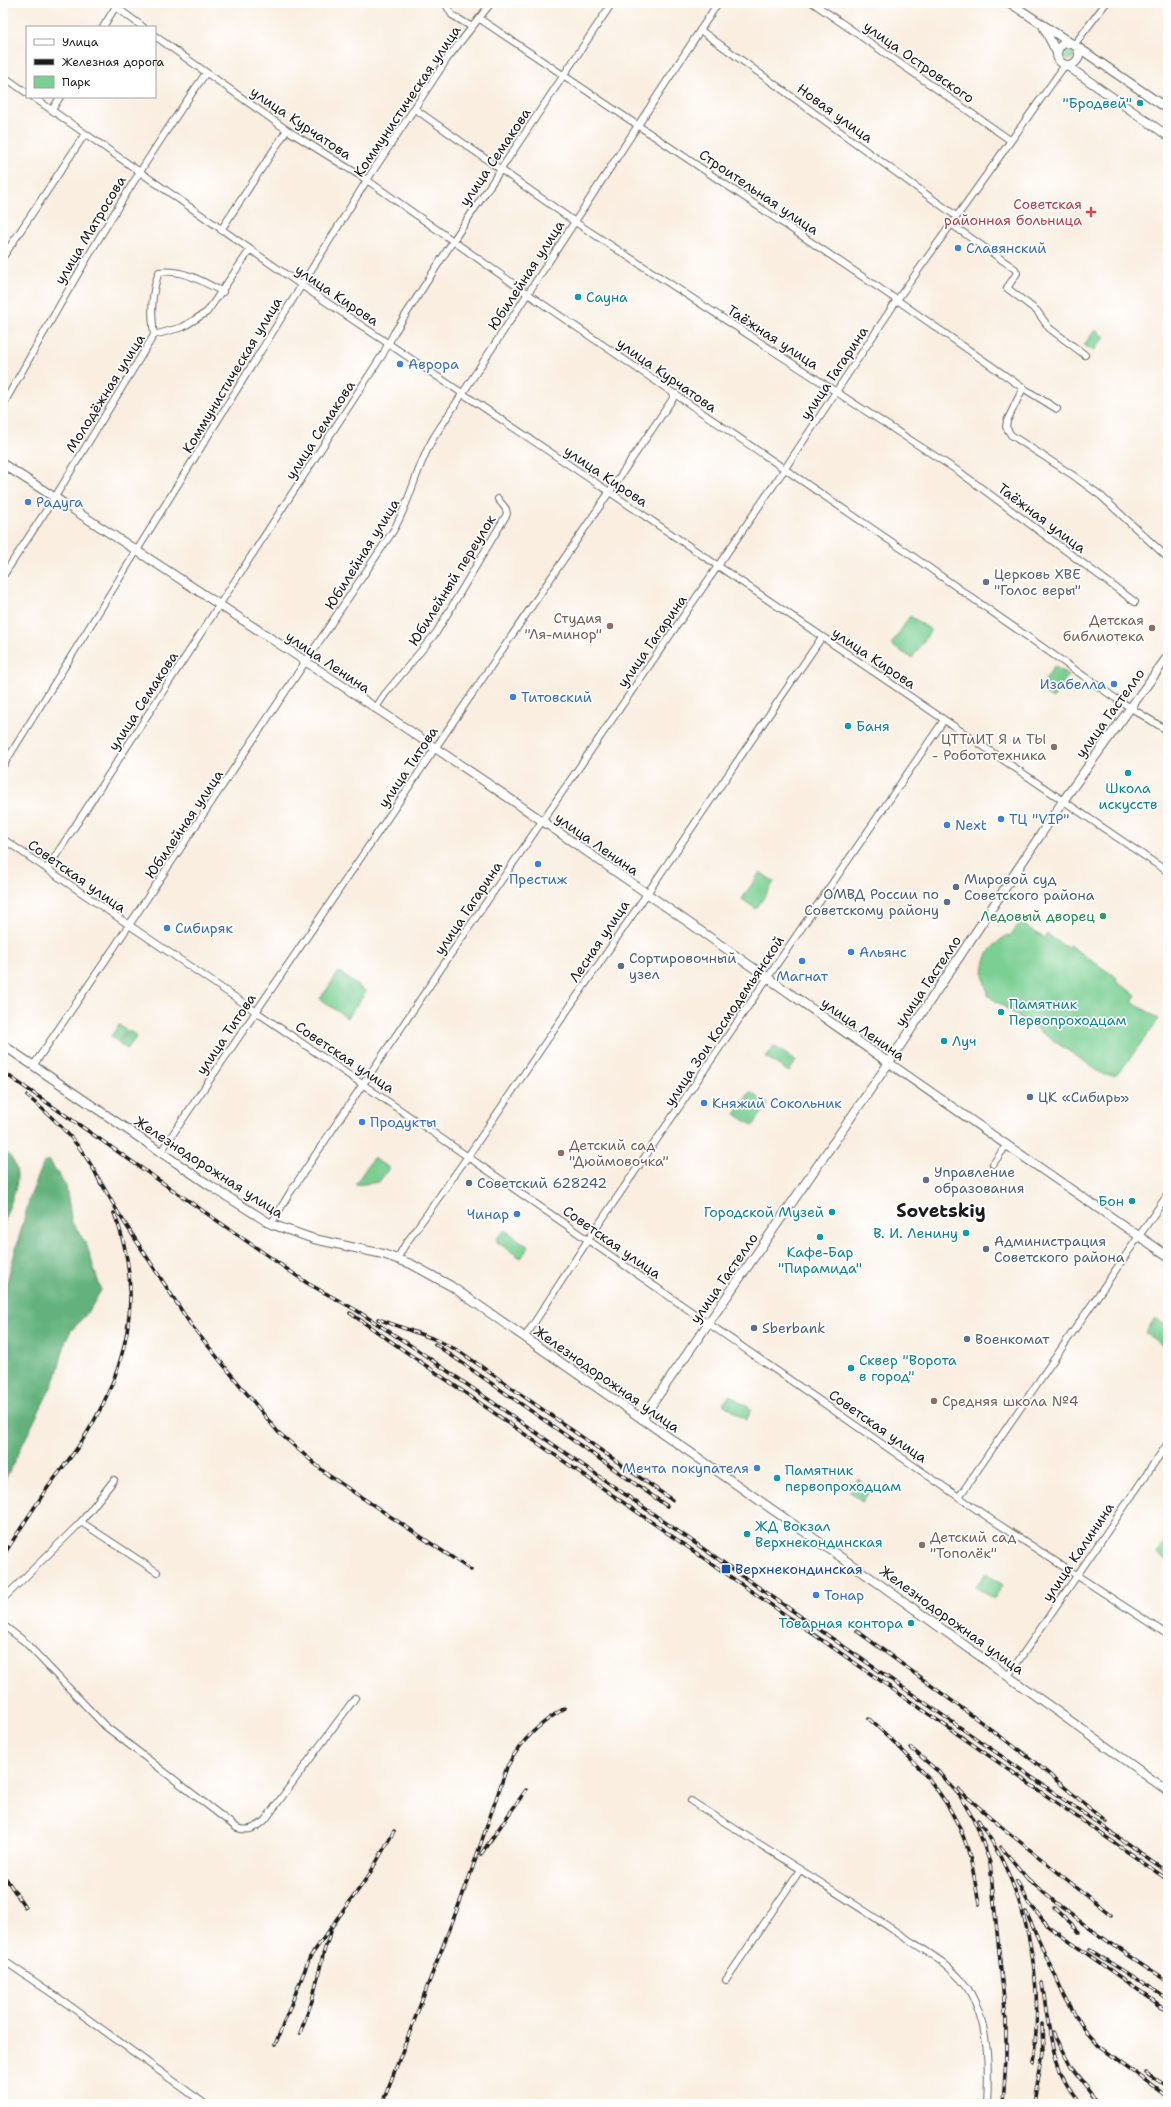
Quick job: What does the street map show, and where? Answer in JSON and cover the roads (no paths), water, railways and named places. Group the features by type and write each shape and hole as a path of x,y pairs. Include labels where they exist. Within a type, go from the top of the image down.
{"main road":[{"path":"1010,3 1168,109"},
{"path":"1043,26 1064,64 1168,136"},
{"path":"1057,53 1063,44 1074,45"},
{"path":"1064,64 1074,64 1078,60 1079,54 1074,45"},
{"name":"улица Ленина","path":"3,464 307,662 542,821 1006,1146 1168,1256"},
{"name":"улица Гастелло","path":"642,1420 888,1064 1063,801 1168,656"},
{"name":"Железнодорожная улица","path":"3,1045 160,1153 271,1224 314,1239 369,1250 398,1259 441,1280 878,1583 1168,1791"}],"street":[{"path":"445,3 452,15 472,27"},
{"name":"Коммунистическая улица","path":"3,766 138,552 367,180 447,59 480,19 491,3"},
{"name":"улица Семакова","path":"46,869 220,605 389,344 453,241 565,76 612,3"},
{"name":"Юбилейная улица","path":"33,1066 307,662 401,518 412,493 426,451 718,3"},
{"name":"улица Островского","path":"814,3 1010,140"},
{"path":"1074,45 1106,3"},
{"path":"104,26 117,5 142,26"},
{"name":"Строительная улица","path":"480,19 897,300 1023,388 1057,409"},
{"name":"Новая улица","path":"700,30 956,216"},
{"name":"улица Курчатова","path":"156,37 287,130 367,180 528,294 676,394 784,470 1130,707 1168,731"},
{"name":"улица Гагарина","path":"271,1224 363,1084 784,470 897,300 1064,64"},
{"name":"улица Матросова","path":"3,405 82,265 138,172 206,72"},
{"path":"3,76 26,92"},
{"name":"улица Кирова","path":"34,98 220,230 608,491 1168,872"},
{"path":"52,110 59,98"},
{"name":"Таёжная улица","path":"415,109 575,222 961,473 1135,602"},
{"path":"220,230 287,130"},
{"path":"3,257 85,134"},
{"path":"951,224 1016,269 1017,273 1007,288 1037,311 1049,328 1085,355"},
{"name":"Молодёжная улица","path":"3,576 55,498 154,335 183,326 207,312 223,292 250,250"},
{"path":"154,335 151,311 153,288 159,272 174,270 204,282 223,292"},
{"path":"1023,388 1007,421 1006,427 1011,435 1074,476 1101,496 1168,558"},
{"name":"улица Титова","path":"160,1153 608,491 676,394"},
{"name":"Юбилейный переулок","path":"375,709 385,694 424,650 436,633 506,514 506,509 498,498"},
{"name":"Лесная улица","path":"398,1259 405,1245 468,1156 822,637"},
{"name":"улица Зои Космодемьянской","path":"525,1337 588,1240 944,720"},
{"name":"Советская улица","path":"3,839 468,1156 959,1497 1076,1576 1168,1635"},
{"path":"994,1164 1006,1146"},
{"path":"959,1497 1168,1194"},
{"name":"улица Калинина","path":"1008,1676 1168,1443"},
{"path":"3,1599 81,1522 114,1480"},
{"path":"81,1522 157,1572"},
{"path":"3,1625 24,1641 105,1726 238,1828 243,1830 258,1826 265,1820 355,1698"},
{"path":"691,1801 937,1959 964,1983 974,1999 982,2026 988,2067 987,2104"},
{"path":"726,1980 800,1870"},
{"path":"3,1960 66,2003 205,2104"}],"railway":[{"path":"3,1072 307,1283 356,1310 416,1349 1168,1872"},
{"path":"27,1096 60,1125 70,1136 87,1159 101,1184"},
{"path":"99,1179 119,1214 191,1325 278,1432 328,1475 471,1570"},
{"path":"3,1556 46,1490 82,1441 98,1414 111,1387 121,1359 127,1331 130,1302 129,1273 124,1243 114,1213"},
{"path":"350,1313 1168,1880"},
{"path":"378,1319 437,1340 459,1351 672,1500"},
{"path":"435,1344 667,1506"},
{"path":"857,1631 1031,1759 1106,1822"},
{"path":"382,2104 468,1881 507,1767 512,1757 525,1740 539,1726 565,1708"},
{"path":"869,1719 913,1761 938,1791 949,1808 966,1844 972,1866 979,1904"},
{"path":"911,1748 941,1774 960,1796 977,1826 990,1863 1006,2020 1006,2060 1003,2104"},
{"path":"481,1854 526,1790"},
{"path":"959,1790 1004,1829 1111,1915"},
{"path":"978,1820 995,1847 1009,1875 1020,1905 1028,1936 1034,1967 1036,1999 1036,2031 1033,2062"},
{"path":"275,2045 310,1957 369,1875 394,1831"},
{"path":"1001,1847 1031,1883"},
{"path":"3,1874 25,1907"},
{"path":"1028,1879 1061,1907 1168,1981"},
{"path":"1017,1881 1028,1902 1049,1927 1168,2011"},
{"path":"1054,1908 1079,1932"},
{"path":"1026,1912 1065,1997 1084,2029 1099,2046 1168,2097"},
{"path":"300,2033 312,2001 324,1951 331,1932"},
{"path":"1090,1950 1168,1999"},
{"path":"1042,1983 1049,2031 1057,2062 1070,2091 1080,2104"},
{"path":"1034,2104 1043,2052 1042,2024"},
{"path":"1053,2033 1071,2067 1100,2104"},
{"path":"1146,2073 1168,2087"}],"place":[{"name":"\"Бродвей\"","path":"1140,103"},
{"name":"Советская районная больница","path":"1091,212"},
{"name":"Славянский","path":"958,248"},
{"name":"Сауна","path":"578,297"},
{"name":"Аврора","path":"400,364"},
{"name":"Радуга","path":"28,502"},
{"name":"Церковь ХВЕ \"Голос веры\"","path":"986,582"},
{"name":"Студия \"Ля-минор\"","path":"610,626"},
{"name":"Детская библиотека","path":"1152,628"},
{"name":"Изабелла","path":"1114,684"},
{"name":"Титовский","path":"513,697"},
{"name":"Баня","path":"848,726"},
{"name":"ЦТТиИТ Я и ТЫ - Робототехника","path":"1054,747"},
{"name":"Школа искусств","path":"1128,773"},
{"name":"ТЦ \"VIP\"","path":"1001,819"},
{"name":"Next","path":"947,825"},
{"name":"Престиж","path":"538,864"},
{"name":"Мировой суд Советского района","path":"956,887"},
{"name":"ОМВД России по Советскому району","path":"947,902"},
{"name":"Ледовый дворец","path":"1103,916"},
{"name":"Сибиряк","path":"167,928"},
{"name":"Альянс","path":"851,952"},
{"name":"Магнат","path":"802,961"},
{"name":"Сортировочный узел","path":"621,966"},
{"name":"Памятник Первопроходцам","path":"1001,1012"},
{"name":"Луч","path":"944,1041"},
{"name":"ЦК «Сибирь»","path":"1030,1097"},
{"name":"Княжий Сокольник","path":"704,1103"},
{"name":"Продукты","path":"362,1122"},
{"name":"Детский сад \"Дюймовочка\"","path":"561,1153"},
{"name":"Управление образования","path":"926,1180"},
{"name":"Советский 628242","path":"469,1183"},
{"name":"Бон","path":"1132,1201"},
{"name":"Городской Музей","path":"832,1212"},
{"name":"Чинар","path":"517,1214"},
{"name":"В. И. Ленину","path":"966,1233"},
{"name":"Кафе-Бар \"Пирамида\"","path":"820,1237"},
{"name":"Администрация Советского района","path":"986,1249"},
{"name":"Sberbank","path":"754,1328"},
{"name":"Военкомат","path":"967,1339"},
{"name":"Сквер \"Ворота в город\"","path":"851,1368"},
{"name":"Средняя школа №4","path":"934,1401"},
{"name":"Мечта покупателя","path":"757,1468"},
{"name":"Памятник первопроходцам","path":"777,1478"},
{"name":"ЖД Вокзал Верхнекондинская","path":"747,1534"},
{"name":"Детский сад \"Тополёк\"","path":"922,1545"},
{"name":"Верхнекондинская","path":"726,1569"},
{"name":"Тонар","path":"816,1595"},
{"name":"Товарная контора","path":"911,1623"}],"district":[{"name":"Sovetskiy","path":"941,1211"}]}
